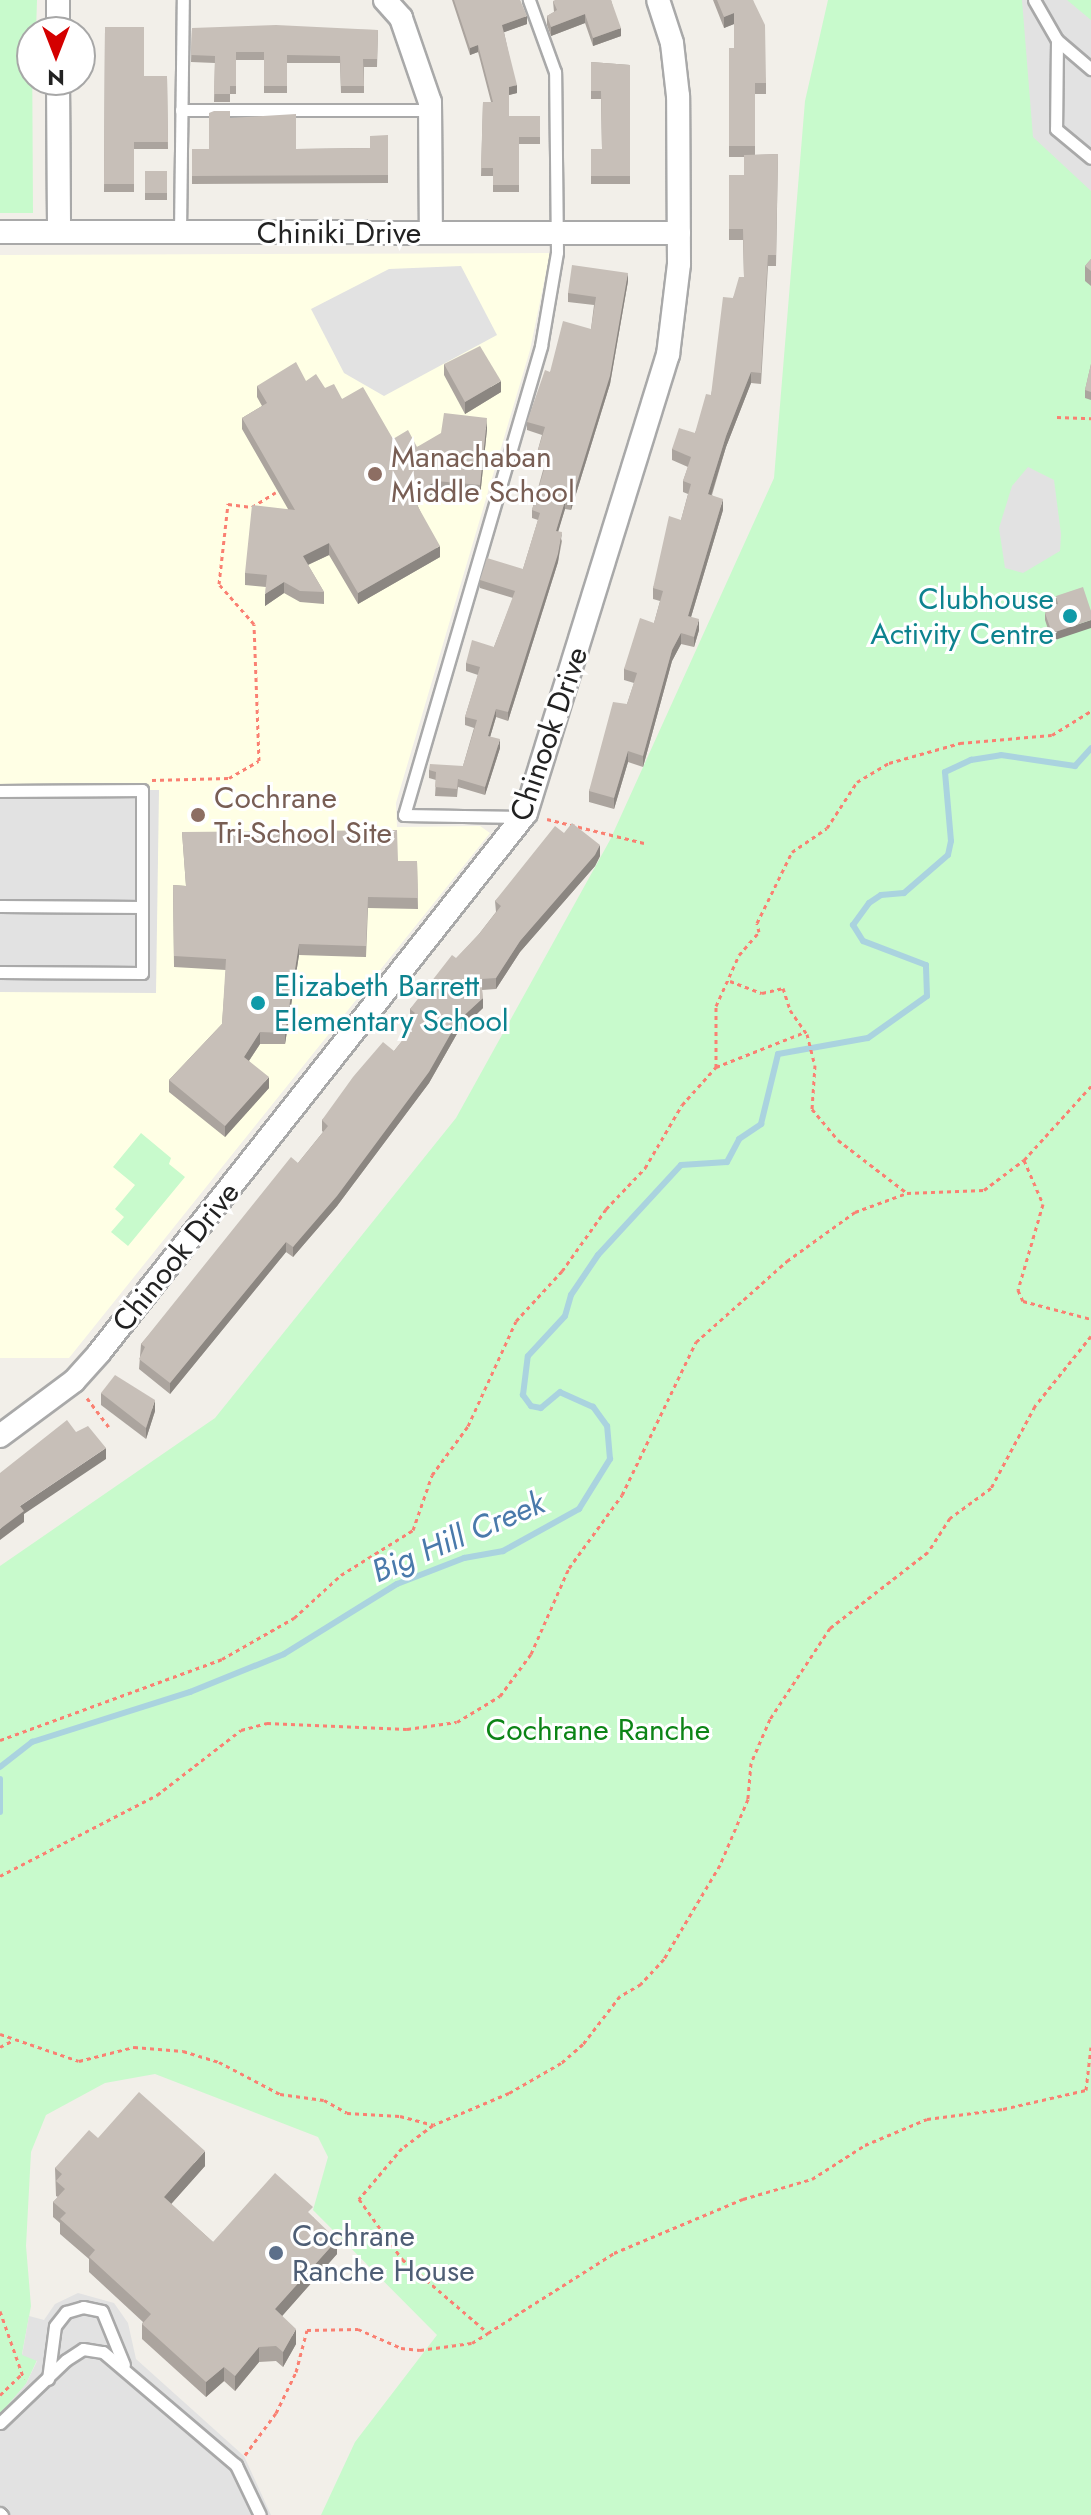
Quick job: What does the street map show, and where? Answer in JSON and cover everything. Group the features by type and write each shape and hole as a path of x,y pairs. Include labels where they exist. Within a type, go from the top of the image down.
{"street":[{"path":"385,0 401,18 431,110 431,233"},
{"name":"Chinook Drive","path":"0,1436 74,1381 99,1353 532,817 664,373 679,233 677,75 658,0"},
{"path":"58,96 59,232"},
{"name":"Chiniki Drive","path":"0,232 679,233"}],"lane":[{"path":"180,232 183,0"},
{"path":"529,0 555,72 558,234 541,346 404,815 532,817"},
{"path":"1034,0 1057,40 1091,69"},
{"path":"1057,40 1056,129 1091,158"},
{"path":"181,110 431,110"},
{"path":"0,791 142,790 142,973 0,972"},
{"path":"0,906 142,907"},
{"path":"48,2380 55,2326 66,2312 83,2307 102,2311 124,2365"},
{"path":"0,2423 83,2349 103,2352 124,2365 236,2465 260,2515"}],"path":[{"path":"1057,417 1091,418"},
{"path":"139,780 229,778 259,761 254,624 219,584 228,504 252,507 276,492"},
{"path":"716,1067 714,1014 739,955 759,932 757,923 792,852 827,828 845,793 866,774 960,743 1052,735 1091,711"},
{"path":"532,817 644,843"},
{"path":"730,981 762,993 783,988 790,1010 807,1034 815,1065 816,1090 810,1104 820,1121 882,1178 907,1193"},
{"path":"0,1740 222,1659 294,1618 341,1575 413,1530 432,1475 468,1426 516,1321 562,1271 606,1209 645,1168 682,1105 716,1067 753,1049 807,1034"},
{"path":"0,1876 157,1795 241,1730 267,1723 407,1729 457,1722 500,1696 531,1654 569,1568 622,1495 696,1342 831,1227 855,1212 907,1193 984,1190 1024,1160 1091,1086"},
{"path":"1024,1160 1043,1204 1018,1290 1023,1301 1091,1319"},
{"path":"488,2333 402,2259 359,2199 402,2148 433,2125 495,2100 561,2063 583,2044 620,1996 641,1984 664,1959 720,1865 748,1799 751,1763 770,1719 830,1628 928,1552 950,1518 991,1488 1035,1406 1091,1336"},
{"path":"83,1392 109,1427"},
{"path":"0,2034 12,2041 79,2061 134,2047 183,2051 219,2062 280,2094 312,2096 347,2113 400,2116 433,2125"},
{"path":"0,2047 12,2041"},
{"path":"236,2465 276,2413 296,2372 307,2330 358,2329 401,2348 420,2350 472,2343 614,2253 743,2199 812,2179 865,2145 927,2119 1003,2109 1088,2090 1091,2047"},
{"path":"0,2311 21,2375 0,2395"}],"shaded area":[{"path":"1022,0 1067,0 1091,20 1091,191 1033,137"},
{"name":"Cochrane Tri-School Site","path":"550,253 530,350 396,803 397,827 480,826 490,833 69,1358 0,1358 0,255"},
{"path":"461,266 497,335 384,396 344,373 311,309 389,269"},
{"path":"1028,467 1054,480 1061,534 1060,551 1023,573 1005,568 999,528 1012,486"},
{"path":"0,790 159,790 156,993 0,992"},
{"path":"78,2293 114,2303 128,2323 136,2359 244,2456 271,2515 0,2515 0,2414 26,2384 37,2361 22,2355 29,2316 44,2320 55,2304"}],"green space":[{"path":"0,0 37,0 36,16 16,16 16,96 32,96 33,213 0,213"},
{"name":"Cochrane Ranche","path":"828,0 1091,0 1091,2515 321,2515 355,2442 437,2335 313,2210 328,2157 318,2137 155,2074 105,2083 46,2115 31,2152 26,2246 31,2306 22,2354 37,2360 26,2384 0,2414 0,1566 215,1418 456,1118 610,840 774,478 805,101"},
{"path":"141,1133 171,1158 169,1164 185,1177 128,1246 111,1232 124,1217 115,1209 135,1185 113,1167"}],"building":[{"path":"454,0 520,0 527,16 502,25 517,85 509,87 509,116 540,116 540,137 519,137 519,185 493,185 493,168 481,168 483,102 493,102 478,45 470,48"},
{"path":"555,0 611,0 621,28 593,38 585,14 551,27 547,16 557,10"},
{"path":"717,0 753,0 765,25 766,83 755,83 755,146 729,146 729,48 734,48 734,13 724,17"},
{"path":"276,25 378,30 377,59 363,59 364,86 341,86 340,56 287,55 287,86 264,86 264,52 236,52 236,86 230,86 230,94 214,94 215,56 191,55 192,28"},
{"path":"105,27 144,27 144,76 167,76 168,142 134,142 134,184 104,184"},
{"path":"591,62 630,65 630,176 591,176 591,149 602,149 601,91 591,91"},
{"path":"230,111 230,118 296,114 296,149 370,148 370,136 388,135 388,175 192,176 192,149 209,149 209,113"},
{"path":"778,154 776,255 768,255 761,373 751,372 708,494 723,499 688,616 699,619 694,637 681,633 672,650 643,756 628,751 614,798 589,791 613,702 627,704 637,673 624,669 640,618 654,623 663,591 653,588 669,516 681,520 691,484 683,481 691,457 672,449 679,428 695,433 706,394 711,395 723,297 733,298 739,277 744,277 743,229 729,229 729,175 744,175 744,155"},
{"path":"145,171 167,171 167,193 145,193"},
{"path":"572,265 628,273 610,376 571,502 565,501 556,531 562,532 558,554 508,712 496,709 488,736 500,739 485,787 458,779 457,789 435,787 436,772 429,770 430,764 463,766 477,720 465,717 480,667 466,663 472,640 494,647 515,591 480,580 487,558 523,569 540,513 532,510 548,456 537,453 545,427 527,422 545,370 550,372 563,321 591,329 596,297 568,293"},
{"path":"480,346 501,381 465,402 444,364"},
{"name":"Manachaban Middle School","path":"296,362 306,381 316,374 325,388 334,384 342,399 363,387 393,439 408,430 417,447 441,433 444,413 487,418 480,485 436,481 412,496 440,546 358,593 329,543 303,556 324,592 300,591 284,582 265,594 267,575 245,573 252,505 295,510 242,418 267,403 257,386"},
{"path":"1091,364 1091,392 1085,390"},
{"name":"Clubhouse Activity Centre","path":"1083,587 1091,620 1052,633 1045,613 1058,604 1056,596"},
{"path":"572,823 600,845 595,855 520,941 496,978 481,979 483,998 458,1021 429,1072 337,1196 293,1247 286,1242 170,1383 139,1359 145,1347 141,1344 291,1157 298,1163 328,1126 322,1120 383,1042 394,1051 412,1028 406,1024 415,1013 410,1009 452,955 456,958 479,934 501,906 495,901 555,826 564,833"},
{"name":"Elizabeth Barrett Elementary School","path":"397,830 398,861 417,861 418,898 368,897 366,946 299,944 285,1033 260,1032 244,1057 269,1077 225,1126 169,1080 222,1024 226,959 174,956 173,885 186,886 182,832"},
{"path":"115,1375 155,1400 146,1428 101,1393"},
{"path":"67,1420 76,1432 88,1426 106,1448 20,1506 24,1511 0,1529 0,1473"},
{"name":"Cochrane Ranche House","path":"139,2092 205,2151 164,2197 213,2242 275,2173 313,2207 308,2212 337,2240 275,2309 296,2329 283,2352 276,2346 259,2347 235,2376 224,2367 206,2382 142,2324 151,2314 89,2257 95,2250 60,2219 66,2213 53,2202 65,2189 56,2181 62,2174 55,2168 89,2130 98,2138"}],"waterway":[{"name":"Big Hill Creek","path":"0,1767 32,1742 190,1692 284,1654 397,1584 464,1558 503,1551 579,1509 610,1459 607,1426 593,1407 560,1392 541,1408 531,1406 523,1395 528,1356 565,1316 571,1295 598,1255 681,1165 727,1162 739,1139 761,1124 778,1054 868,1038 927,996 926,965 863,941 853,925 869,903 881,895 904,893 948,855 951,841 945,772 971,760 1001,755 1075,766 1091,748"},
{"name":"Big Hill Creek","path":"0,1779 0,1812"}],"place":[{"name":"Manachaban Middle School","path":"375,474"},
{"name":"Clubhouse Activity Centre","path":"1070,616"},
{"name":"Cochrane Tri-School Site","path":"198,815"},
{"name":"Elizabeth Barrett Elementary School","path":"258,1003"},
{"name":"Cochrane Ranche House","path":"276,2253"}]}
